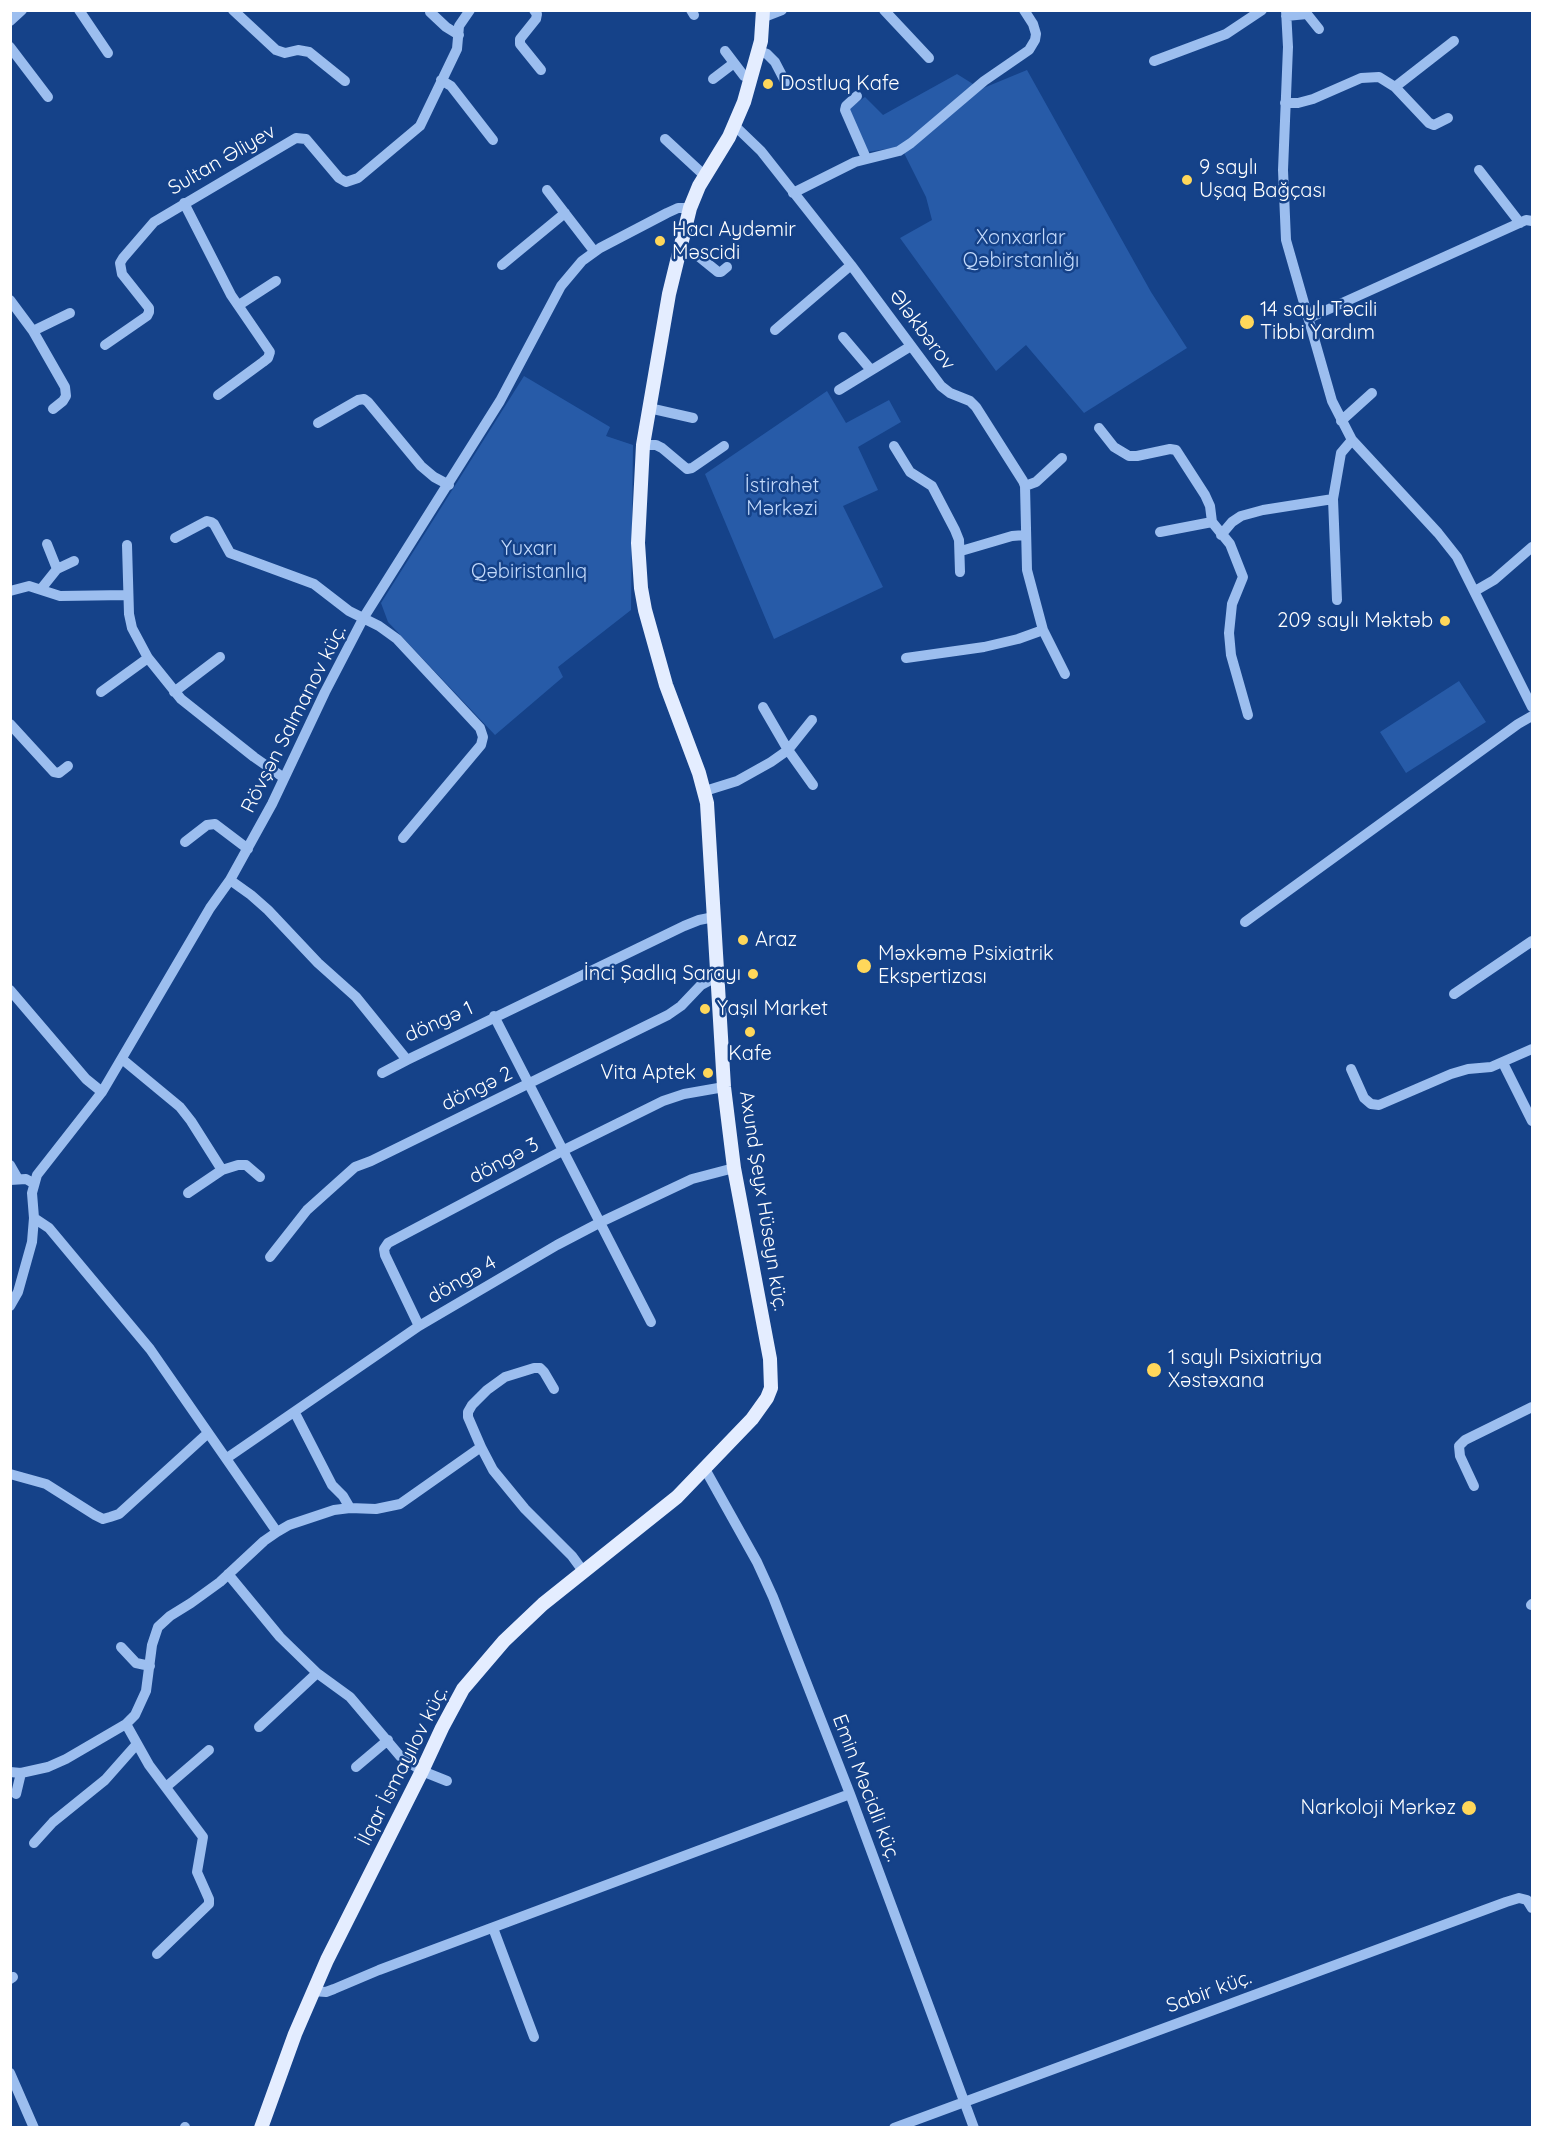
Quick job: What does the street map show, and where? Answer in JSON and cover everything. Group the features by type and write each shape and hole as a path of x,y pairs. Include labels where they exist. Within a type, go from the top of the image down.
{"main road":[{"name":"Axund Şeyx Hüseyn küç.","path":"705,1469 762,1407 771,1382 770,1359 734,1168 724,1087 710,829 705,791 666,685 647,619 641,588 638,543 644,445 649,408 661,332 680,249 690,208 734,125 751,79 759,51 763,14"},
{"name":"İlqar İsmayılov küç.","path":"261,2127 313,1992 358,1896 442,1728 464,1689 523,1621 582,1571 661,1511 705,1469"}],"street":[{"path":"10,21 22,10"},
{"path":"79,10 108,53"},
{"path":"233,10 276,50 285,53 298,50 309,52 345,81"},
{"name":"Sultan Əliyev","path":"105,345 149,312 122,274 120,263 154,222 184,202 296,138 306,139 339,178 346,182 358,178 420,126 457,49 459,26 470,10"},
{"path":"534,10 537,14 536,19 520,39 520,44 541,70"},
{"path":"763,14 782,10"},
{"path":"884,10 929,58"},
{"path":"793,193 866,158 905,147 984,81 1029,50 1036,34 1024,10"},
{"path":"1154,61 1226,34 1262,10"},
{"path":"430,12 446,27 459,35"},
{"path":"1319,29 1307,14 1286,13 1288,47 1283,170 1286,240 1332,401 1352,440 1450,547 1532,702"},
{"path":"1395,87 1454,41"},
{"path":"10,47 48,97"},
{"path":"725,51 744,76 751,79"},
{"path":"759,51 767,54 775,62 788,87"},
{"path":"713,79 734,63"},
{"path":"1285,103 1298,103 1313,99 1361,78 1379,77 1395,87 1429,123 1434,125 1448,118"},
{"path":"441,80 451,86 493,140"},
{"path":"857,96 846,106 845,110 866,158"},
{"name":"Ələkbərov","path":"734,125 761,151 851,265 941,386 976,406 1025,486"},
{"path":"665,140 705,176"},
{"path":"1479,170 1520,223"},
{"path":"547,190 594,251"},
{"path":"184,202 219,274 270,352 268,358 218,395"},
{"name":"Rövşən Salmanov küç.","path":"33,1183 44,1164 102,1092 210,908 230,880 285,778 325,692 364,617 500,401 561,286 582,261 594,251 678,208 690,208"},
{"path":"502,266 565,213"},
{"path":"1309,318 1526,220 1533,221"},
{"path":"680,249 697,255 718,272 727,267"},
{"path":"775,330 851,265"},
{"path":"239,305 276,281"},
{"path":"10,300 33,331 65,387 66,396 52,409"},
{"path":"33,331 70,312"},
{"path":"843,337 871,370"},
{"path":"838,390 911,346"},
{"path":"1341,421 1372,393"},
{"path":"318,423 358,400 364,399 421,466 434,477 449,485"},
{"path":"649,408 693,418"},
{"path":"1099,428 1114,447 1129,456 1176,450 1205,495 1210,506 1212,522 1230,544 1243,577 1232,604 1229,633 1231,655 1248,715"},
{"path":"1337,600 1334,499 1341,453 1352,440"},
{"path":"644,445 656,445 662,448 687,469 724,446"},
{"path":"894,446 910,472 932,486 959,540 960,572"},
{"path":"1062,458 1036,482 1025,486 1025,535 1028,570 1043,630 1065,674"},
{"path":"1221,535 1232,522 1241,516 1263,510 1334,499"},
{"path":"175,538 207,521 211,522 230,553 314,584 349,611 364,617 397,639 480,728 483,737 481,746 403,838"},
{"path":"1160,532 1212,522"},
{"path":"960,551 1012,536 1025,535"},
{"path":"47,544 57,569"},
{"path":"127,545 127,595 132,628 148,658 174,692 254,757 285,778"},
{"path":"1475,591 1494,580 1533,547"},
{"path":"41,589 57,569 74,561"},
{"path":"10,591 29,586 70,597 127,595"},
{"path":"906,658 984,647 1043,630"},
{"path":"174,692 220,657"},
{"path":"101,692 148,658"},
{"path":"763,707 788,750 813,785"},
{"path":"1245,922 1518,724 1533,716"},
{"path":"705,791 737,781 758,771 788,750 813,720"},
{"path":"10,724 54,772 59,773 68,766"},
{"path":"185,842 207,825 215,824 248,849"},
{"name":"döngə 1","path":"230,880 268,910 312,957 356,997 407,1060 684,926 714,917"},
{"path":"1454,994 1533,941"},
{"name":"döngə 2","path":"270,1257 307,1210 355,1167 668,1015 681,1006 701,985 718,976"},
{"path":"10,990 86,1078 102,1092"},
{"path":"494,1016 651,1322"},
{"path":"1352,1069 1364,1098 1371,1104 1380,1105 1451,1074 1468,1069 1491,1067 1533,1049"},
{"path":"122,1059 180,1107 222,1170"},
{"path":"382,1073 407,1060"},
{"path":"1503,1063 1533,1121"},
{"name":"döngə 3","path":"419,1326 385,1255 384,1249 388,1243 564,1150 663,1101 684,1094 724,1087"},
{"path":"10,1165 14,1179 33,1183 34,1218 32,1242 18,1292 10,1306"},
{"path":"189,1194 222,1170 238,1165 246,1165 260,1177"},
{"name":"döngə 4","path":"227,1458 419,1326 601,1222 692,1179 734,1168"},
{"path":"34,1218 49,1228 150,1349 277,1532"},
{"path":"554,1389 540,1368 505,1377 487,1390 468,1412 468,1417 493,1470 525,1509 572,1556 582,1571"},
{"path":"1474,1486 1460,1456 1459,1446 1465,1440 1533,1407"},
{"path":"295,1413 332,1485 343,1496 350,1508"},
{"path":"10,1474 46,1484 95,1515 110,1517 119,1514 208,1433"},
{"path":"16,1794 16,1773 48,1767 66,1759 126,1724 135,1715 146,1691 152,1645 158,1626 191,1604 264,1541 277,1532 312,1516 334,1510 376,1509 400,1504 481,1447"},
{"name":"Emin Məcidli küç.","path":"705,1469 757,1562 773,1597 850,1794 974,2127"},
{"path":"228,1574 280,1637 317,1673 350,1697 400,1756 422,1772 447,1781"},
{"path":"121,1647 136,1663 150,1666"},
{"path":"259,1728 317,1673"},
{"path":"126,1724 136,1744 203,1837 197,1872 210,1899 209,1904 157,1954"},
{"path":"356,1767 388,1740"},
{"path":"34,1843 53,1822 105,1780 136,1744"},
{"path":"166,1787 209,1750"},
{"path":"313,1992 326,1992 850,1794"},
{"name":"Sabir küç.","path":"894,2127 1506,1902 1519,1898 1527,1900 1533,1908"},
{"path":"493,1928 534,2037"},
{"path":"10,2073 34,2127"}],"green space":[{"name":"Xonxarlar Qəbirstanlığı","path":"1027,70 1151,292 1187,348 1084,413 1026,345 996,371 900,238 932,220 926,197 901,147 866,152 848,109 865,97 883,115 957,74 981,89"},
{"name":"Yuxarı Qəbiristanlıq","path":"524,376 610,427 606,436 633,445 631,610 558,667 563,677 495,735 388,622 381,603"},
{"name":"İstirahət Mərkəzi","path":"827,391 846,423 889,400 901,422 858,447 878,490 843,506 883,587 774,639 705,474"},
{"path":"1459,681 1486,722 1406,773 1380,732"}],"place":[{"name":"Dostluq Kafe","path":"768,84"},
{"name":"9 saylı Uşaq Bağçası","path":"1187,180"},
{"name":"Hacı Aydəmir Məscidi","path":"660,241"},
{"name":"14 saylı Təcili Tibbi Yardım","path":"1247,322"},
{"name":"209 saylı Məktəb","path":"1445,621"},
{"name":"Araz","path":"743,940"},
{"name":"Məxkəmə Psixiatrik Ekspertizası","path":"864,966"},
{"name":"İnci Şadlıq Sarayı","path":"753,974"},
{"name":"Yaşıl Market","path":"705,1009"},
{"name":"Kafe","path":"750,1032"},
{"name":"Vita Aptek","path":"708,1073"},
{"name":"1 saylı Psixiatriya Xəstəxana","path":"1154,1370"},
{"name":"Narkoloji Mərkəz","path":"1469,1808"}]}
